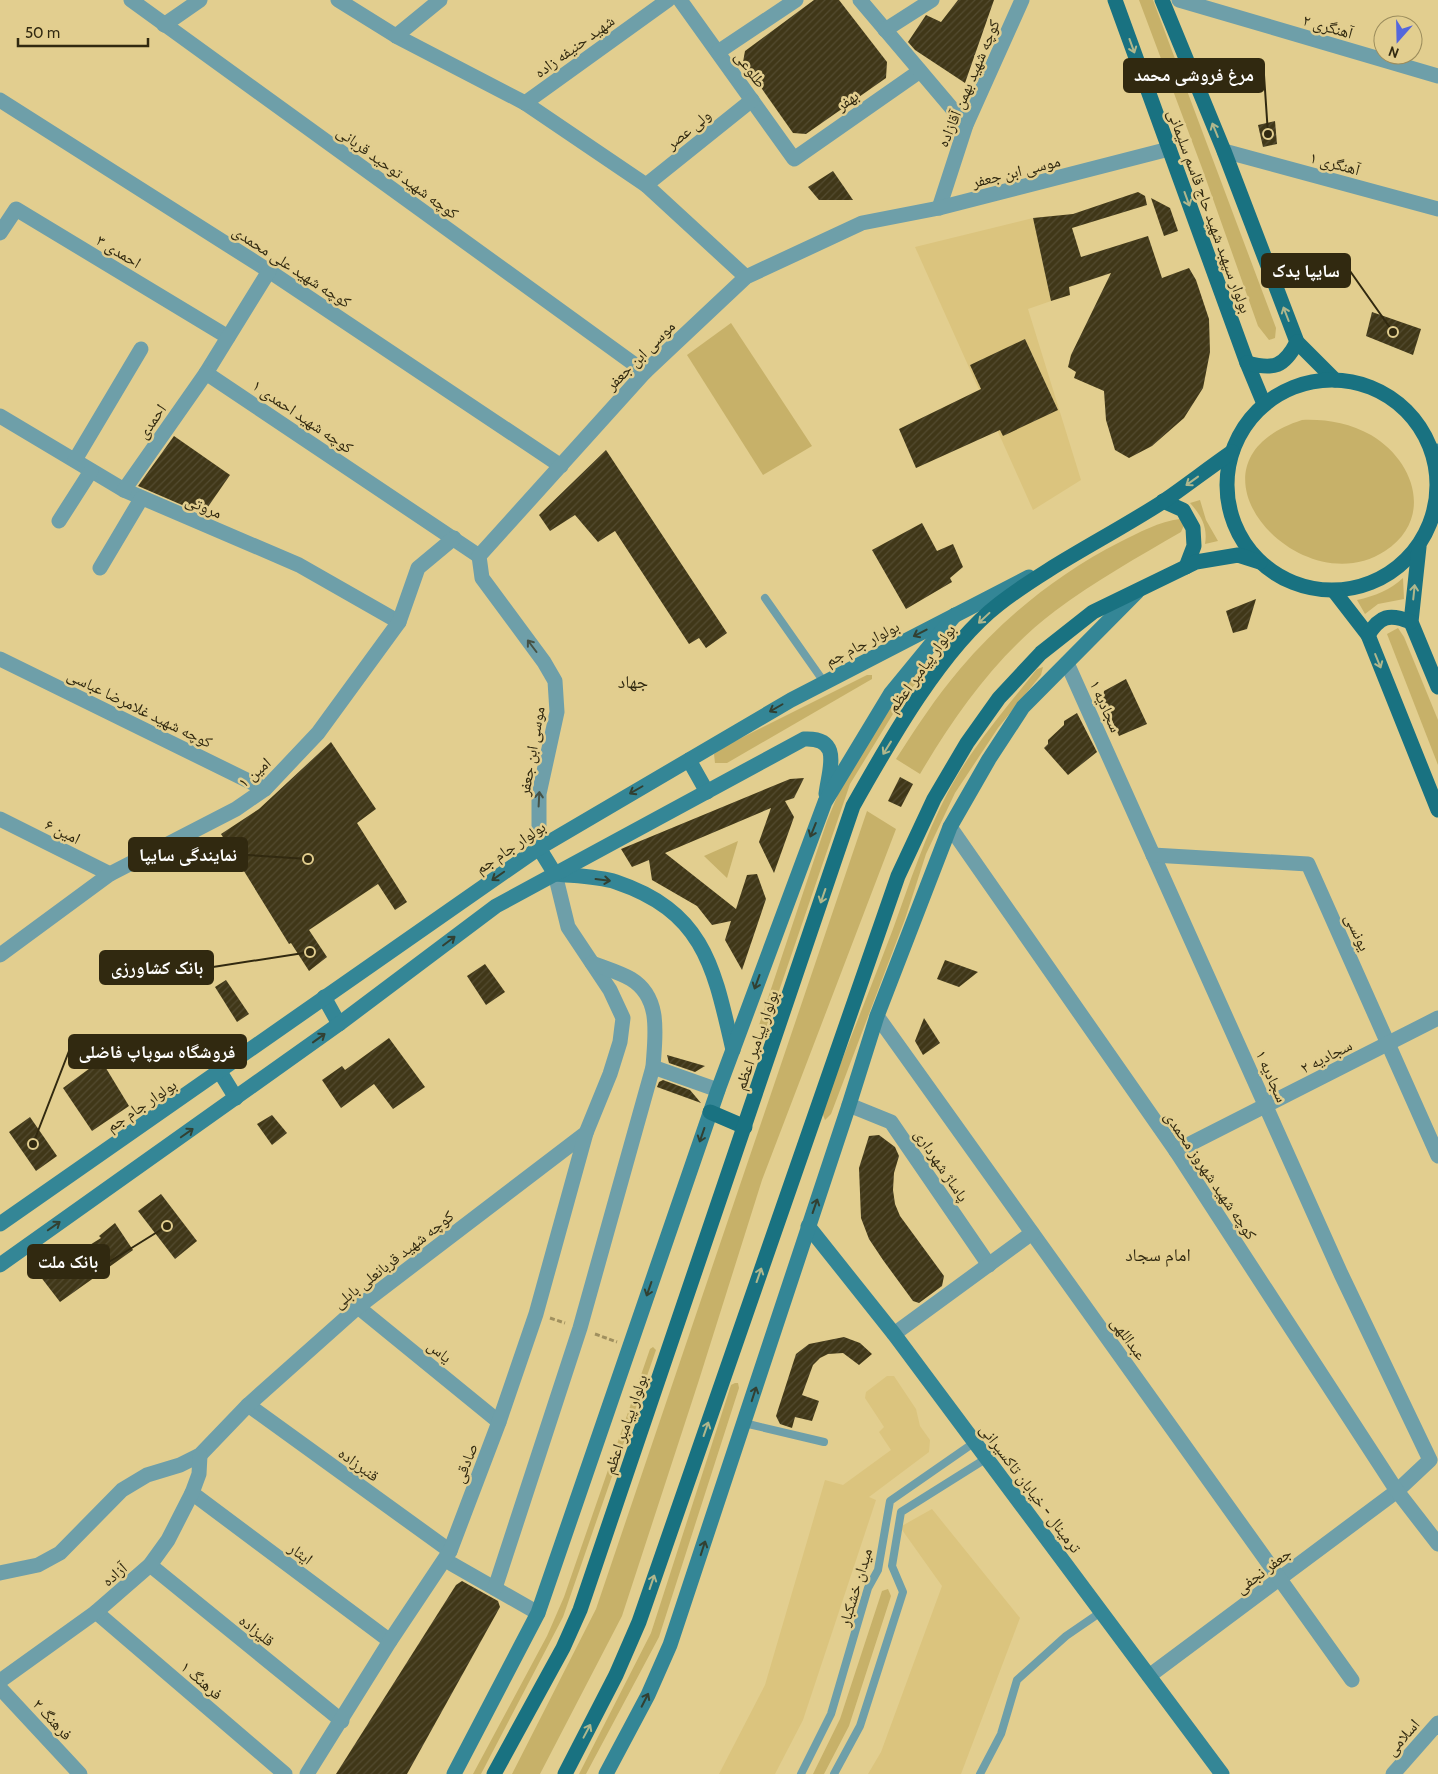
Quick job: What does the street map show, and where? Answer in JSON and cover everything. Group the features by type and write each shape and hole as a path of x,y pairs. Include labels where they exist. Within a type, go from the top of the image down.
{"main road":[{"name":"بولوار سپهبد شهید حاج قاسم سلیمانی","path":"1115,0 1247,363 1264,404"},
{"name":"بولوار سپهبد شهید حاج قاسم سلیمانی","path":"1162,0 1224,151 1297,342 1335,380"},
{"path":"1247,363 1262,367 1277,366 1290,356 1297,342"},
{"path":"1335,380 1367,386 1396,401 1418,424 1436,452 1438,485 1433,517 1419,546 1396,570 1366,586 1334,591 1298,585 1282,578 1260,562 1241,539 1230,511 1226,482 1232,452 1245,426 1264,404 1286,390 1310,382 1335,380"},
{"name":"بولوار پیامبر اعظم","path":"494,1774 563,1648 580,1610 854,806 873,770 909,711 952,652 975,626 999,604 1073,555 1163,501 1232,452"},
{"path":"1163,501 1183,510 1193,528 1194,546 1186,567"},
{"path":"1419,546 1411,622 1438,687"},
{"name":"بولوار جام جم","path":"0,1224 539,848 824,682 1073,555"},
{"path":"564,1774 616,1675 639,1622 898,876 934,799 967,743 1000,698 1041,653 1092,612 1196,562 1238,555 1260,562"},
{"path":"606,1774 648,1695 670,1646 849,1105 876,1016 950,827 988,759 1023,707 1139,590"},
{"path":"1334,591 1368,635 1438,810"},
{"name":"بولوار پیامبر اعظم","path":"454,1774 538,1612 710,1112 825,802 890,693 955,615"},
{"path":"1368,635 1376,622 1387,617 1401,618 1411,622"},
{"path":"0,1265 339,1024 496,906 804,739 817,738 827,744 832,754 825,802"},
{"path":"689,760 707,792"},
{"path":"539,848 555,874"},
{"path":"555,874 614,882 647,896 674,913 694,932 709,962 718,986 733,1050"},
{"path":"324,997 339,1024"},
{"path":"220,1072 236,1098"},
{"path":"710,1112 745,1127"},
{"name":"ترمینال - خیابان تاکسیرانی","path":"808,1226 894,1334 1222,1774"}],"street":[{"name":"کوچه شهید توحید قربانی","path":"131,0 645,372"},
{"path":"164,25 200,0"},
{"path":"338,0 396,36 526,103 646,185 746,277"},
{"path":"396,36 440,0"},
{"name":"شهید حنیفه زاده","path":"526,103 668,0"},
{"name":"طلوعی","path":"680,0 794,158"},
{"path":"718,52 796,0"},
{"path":"860,0 966,125"},
{"path":"886,30 932,0"},
{"name":"کوچه شهید بهمن آقازاده","path":"939,208 966,125 1022,0"},
{"name":"آهنگری ۲","path":"1180,0 1438,76"},
{"name":"بهفر","path":"794,158 920,70"},
{"name":"کوچه شهید علی محمدی","path":"0,100 269,271 561,466"},
{"name":"ولی عصر","path":"646,185 752,100"},
{"name":"موسی ابن جعفر","path":"539,848 538,794 557,712 555,680 544,662 482,578 479,556 645,372 746,277 862,223 939,208 1169,149"},
{"name":"آهنگری ۱","path":"1224,151 1438,209"},
{"name":"احمدی ۳","path":"0,233 16,210 228,337"},
{"path":"206,373 269,271"},
{"path":"75,460 140,349"},
{"name":"احمدی","path":"124,490 206,373"},
{"name":"کوچه شهید احمدی ۱","path":"206,373 479,556"},
{"name":"مروتی","path":"0,416 75,460 91,472 141,499 299,565 398,622"},
{"path":"59,521 91,472"},
{"path":"100,568 141,499"},
{"name":"امین ۱","path":"0,955 110,874 236,809 265,789 318,733 398,622 418,568 454,538"},
{"name":"کوچه شهید غلامرضا عباسی","path":"0,658 265,789"},
{"name":"سجادیه ۱","path":"1067,663 1341,1274 1430,1460 1397,1491"},
{"name":"امین ۶","path":"0,819 110,874"},
{"name":"کوچه شهید شهروز محمدی","path":"950,827 1176,1152 1397,1491 1438,1544"},
{"name":"یونسی","path":"1153,855 1308,864 1438,1156"},
{"path":"555,874 568,927 610,990 623,1018 620,1042 610,1074 586,1133"},
{"path":"495,1588 580,1328 653,1067 655,1023 651,1000 632,980 592,963"},
{"name":"عبداللهی","path":"876,1016 1352,1680"},
{"name":"سجادیه ۲","path":"1176,1152 1438,1018"},
{"path":"653,1067 718,1090"},
{"name":"پاساژ شهرداری","path":"849,1105 891,1122 988,1265"},
{"name":"کوچه شهید قربانعلی بابلی","path":"0,1572 38,1565 60,1553 122,1490 147,1474 180,1465 200,1455 248,1406 358,1307 586,1133"},
{"name":"صادقی","path":"306,1774 342,1721 390,1641 451,1557 536,1314 586,1133"},
{"path":"894,1334 1032,1233"},
{"name":"یاس","path":"358,1307 499,1422"},
{"name":"قنبرزاده","path":"248,1406 451,1557 495,1588 538,1612"},
{"name":"آزاده","path":"0,1681 96,1612 150,1565 168,1540 192,1493 199,1474 200,1455"},
{"name":"جعفر نجفی","path":"1149,1676 1397,1491"},
{"name":"ایثار","path":"192,1493 390,1641"},
{"name":"قلیزاده","path":"150,1565 342,1721"},
{"name":"فرهنگ ۱","path":"96,1612 285,1774"},
{"name":"فرهنگ ۲","path":"0,1688 80,1774"},
{"name":"اسلامی","path":"1393,1774 1438,1723"}],"lane":[{"path":"765,598 824,682"},
{"path":"744,1423 824,1442"},
{"name":"میدان خشکبار","path":"801,1774 831,1714 868,1588 878,1570 890,1501 975,1442"},
{"name":"میدان خشکبار","path":"834,1774 860,1726 902,1592 892,1566 902,1512 987,1458"},
{"path":"980,1774 1001,1734 1017,1680 1066,1636 1101,1612"}],"shaded area":[{"path":"1139,0 1153,0 1276,328 1275,338 1269,340 1258,326 1202,168"},
{"path":"1033,218 1051,301 1028,309 1081,480 1033,510 915,247","holes":["1025,339 1058,410 1003,435 970,365"]},
{"path":"731,323 812,446 763,475 687,355"},
{"path":"1302,420 1320,420 1354,427 1371,435 1386,446 1399,460 1408,475 1413,491 1414,507 1410,523 1400,538 1385,551 1352,563 1317,560 1286,545 1262,523 1247,495 1247,466 1264,440"},
{"path":"1200,500 1206,520 1218,541 1205,544 1206,538 1203,522 1190,503"},
{"path":"1180,519 1185,523 1181,532 1070,600 1034,628 1015,646 997,665 964,707 920,774 896,759 926,713 951,680 977,650 1014,614 1054,582 1097,554 1149,528"},
{"path":"1403,578 1404,599 1378,604 1365,614 1357,600 1382,592"},
{"path":"1398,628 1404,637 1438,720 1438,765 1387,634"},
{"path":"932,656 932,662 896,709 850,784 767,1026 762,1029 759,1025 827,821 843,782 890,705 928,657"},
{"path":"1043,667 1041,675 998,728 955,793 926,854 905,919 831,1114 825,1120 822,1112 932,825 957,776 978,744 1037,669"},
{"path":"867,675 872,675 872,679 727,763 715,763 714,754 725,746"},
{"path":"867,811 896,829 762,1180 622,1616 540,1774 512,1774 596,1609"},
{"path":"738,841 727,878 704,856"},
{"path":"653,1347 656,1350 563,1617 481,1774 473,1774 547,1636 564,1597 650,1349"},
{"path":"887,1376 894,1376 916,1409 920,1426 930,1440 929,1452 869,1497 876,1500 803,1720 775,1774 719,1774 765,1685 825,1480 843,1485 891,1450 879,1432 884,1427 865,1398 866,1392"},
{"path":"738,1383 739,1388 659,1637 586,1774 579,1774 651,1633 731,1385"},
{"path":"932,1509 1020,1618 961,1774 868,1774 881,1752 942,1586 900,1527"},
{"path":"888,1589 891,1596 849,1726 824,1774 813,1774 840,1719 882,1591"}],"building":[{"path":"814,0 839,0 887,62 886,78 806,134 793,133 743,62 745,51"},
{"path":"958,0 994,0 965,83 915,50 908,42 926,15 941,22"},
{"path":"1275,121 1277,144 1263,147 1258,125"},
{"path":"833,171 853,200 819,200 808,187"},
{"path":"1138,192 1145,196 1147,205 1072,228 1081,257 1148,236 1162,278 1189,268 1196,280 1209,319 1210,352 1203,388 1184,418 1152,446 1129,458 1115,450 1106,420 1104,391 1074,378 1076,372 1068,367 1071,355 1111,273 1069,287 1070,295 1051,301 1033,218 1073,214"},
{"path":"1151,198 1170,208 1178,231 1164,236"},
{"path":"1372,312 1421,329 1413,355 1366,336"},
{"path":"1025,339 1058,410 1003,436 1000,430 916,468 899,429 981,389 970,365"},
{"path":"174,436 230,475 203,514 138,486"},
{"path":"606,450 727,633 706,648 699,638 689,644 615,531 598,542 575,515 550,531 539,515"},
{"path":"922,523 937,551 953,544 963,567 950,578 952,582 906,609 872,550"},
{"path":"1256,599 1247,629 1233,633 1226,611"},
{"path":"1126,679 1147,724 1119,736 1103,700 1104,691"},
{"path":"1077,713 1097,752 1068,775 1044,748 1048,744 1048,740 1064,725 1064,721"},
{"path":"331,742 376,809 357,823 407,902 395,910 378,884 309,930 327,957 309,971 291,943 289,944 221,834 259,809"},
{"path":"900,777 913,784 901,807 888,801"},
{"path":"804,778 794,798 785,801 794,817 774,873 759,842 771,808 665,853 736,909 747,875 757,874 766,899 742,970 725,940 731,921 712,925 697,906 652,880 649,860 632,867 621,849 790,779"},
{"path":"945,960 978,972 959,987 937,979"},
{"path":"485,964 505,992 486,1005 467,976"},
{"path":"226,980 249,1014 237,1022 215,987"},
{"path":"924,1018 940,1043 923,1055 915,1041"},
{"path":"389,1038 425,1087 393,1109 374,1084 341,1108 322,1080 342,1066 345,1070"},
{"path":"667,1055 705,1066 695,1072 669,1063"},
{"path":"101,1060 129,1106 92,1131 63,1088"},
{"path":"663,1080 690,1090 701,1103 657,1087 659,1082"},
{"path":"272,1115 287,1133 272,1145 257,1124"},
{"path":"30,1117 57,1156 36,1171 9,1132"},
{"path":"879,1135 895,1147 899,1156 894,1173 893,1190 895,1204 900,1216 944,1276 942,1286 919,1303 913,1301 883,1260 869,1239 861,1218 859,1168 869,1136"},
{"path":"161,1194 197,1241 175,1259 138,1211"},
{"path":"115,1223 133,1250 60,1302 40,1276 101,1238 99,1236"},
{"path":"844,1337 860,1343 872,1354 859,1365 843,1353 828,1354 820,1358 813,1365 802,1395 819,1401 812,1421 795,1417 792,1428 780,1424 776,1416 796,1354 809,1344"},
{"path":"462,1581 498,1601 500,1607 407,1774 336,1774 456,1585"}],"place":[{"name":"مرغ فروشی محمد","path":"1268,134"},
{"name":"سایپا یدک","path":"1393,332"},
{"name":"نمایندگی سایپا","path":"308,859"},
{"name":"بانک کشاورزی","path":"310,952"},
{"name":"فروشگاه سوپاپ فاضلی","path":"33,1144"},
{"name":"بانک ملت","path":"167,1226"}],"district":[{"name":"جهاد","path":"633,682"},
{"name":"امام سجاد","path":"1158,1255"}]}
